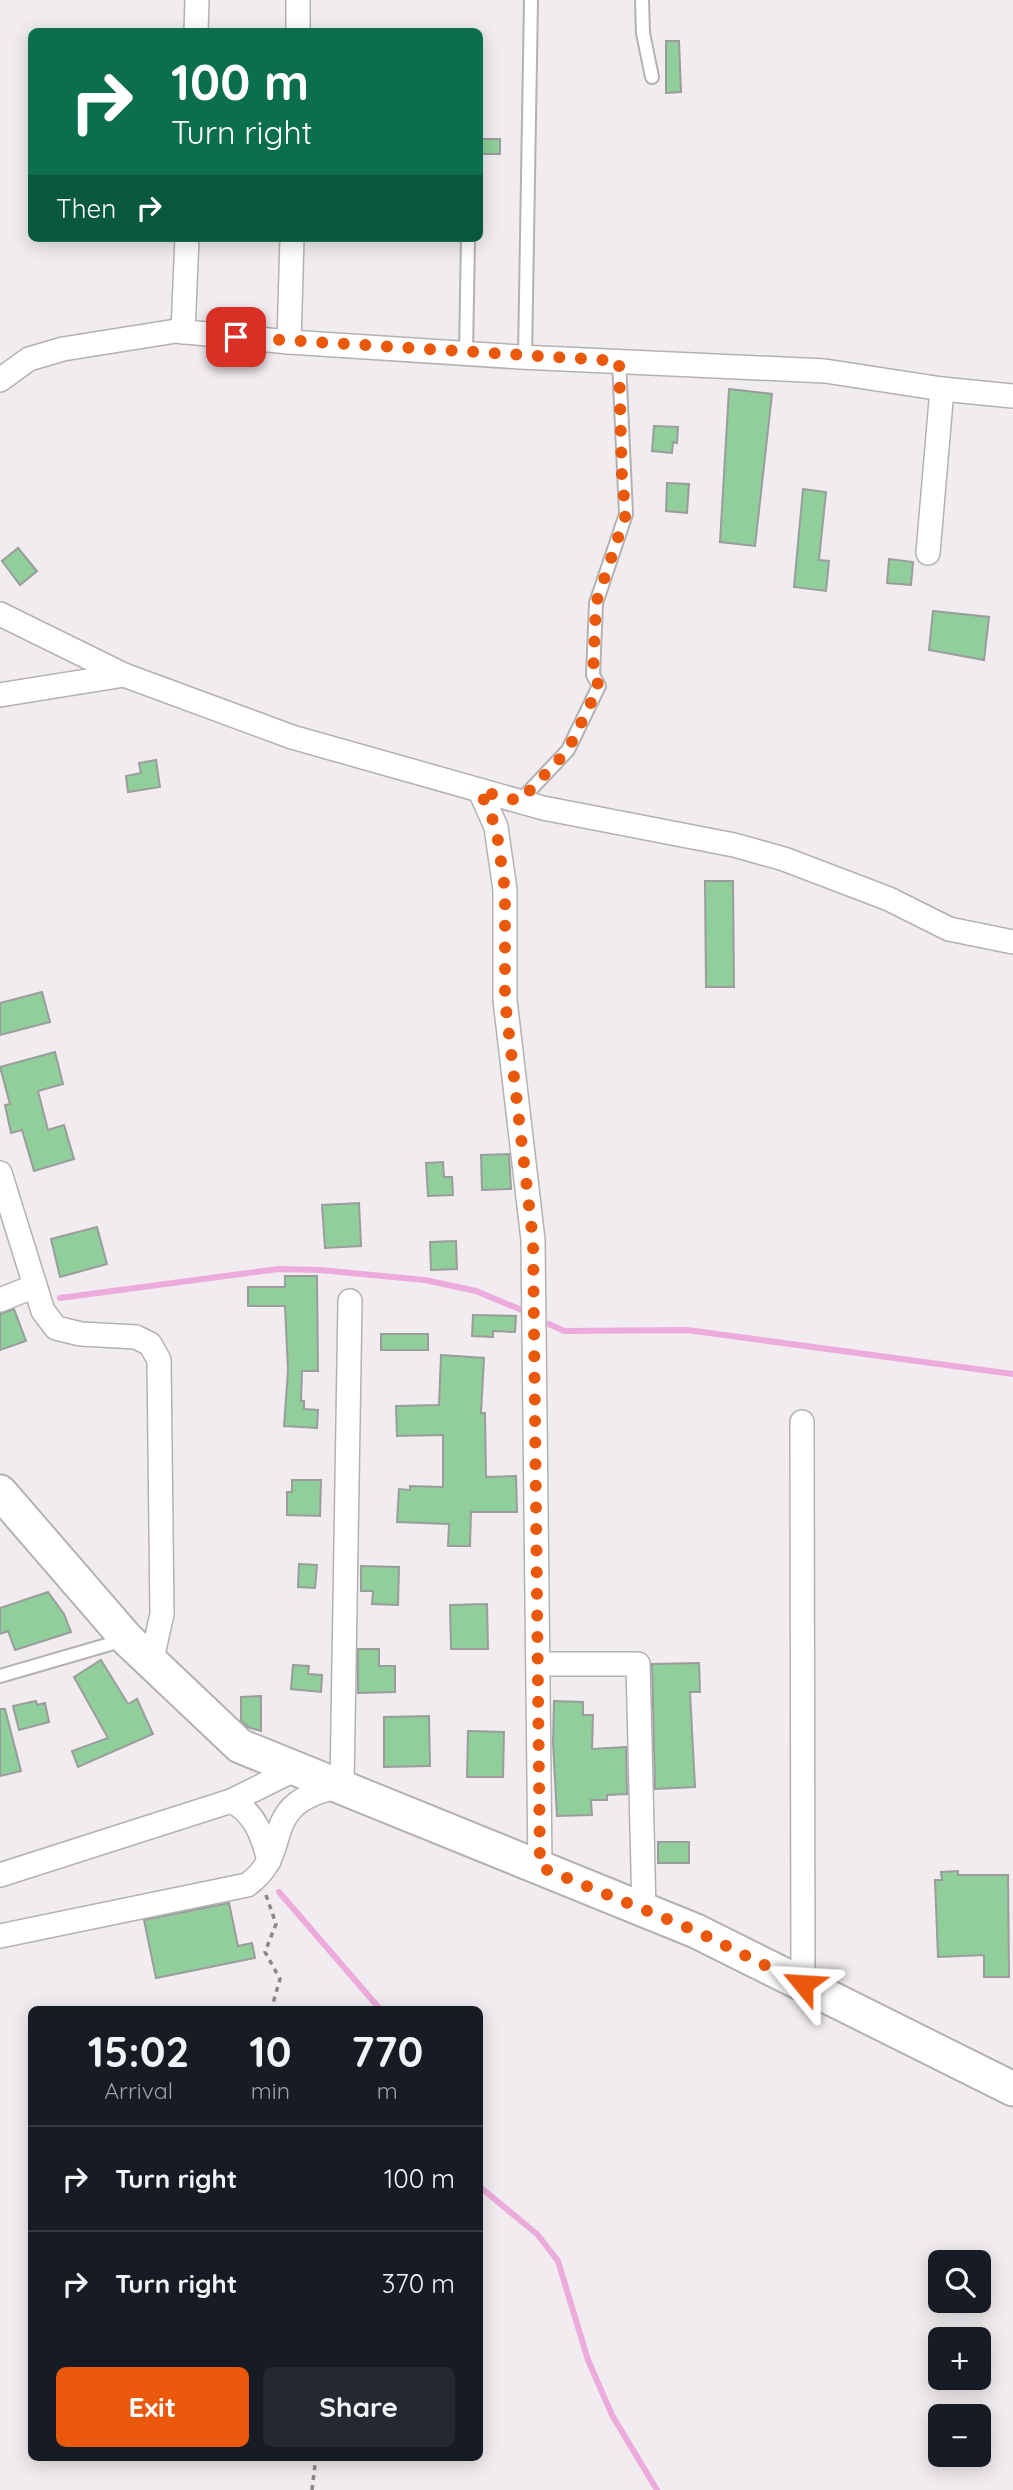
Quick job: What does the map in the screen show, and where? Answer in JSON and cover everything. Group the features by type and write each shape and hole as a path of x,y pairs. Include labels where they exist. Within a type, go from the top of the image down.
{"street":[{"path":"195,28 197,0"},
{"path":"298,0 298,28"},
{"path":"183,332 187,242"},
{"path":"289,342 292,242"},
{"path":"0,380 29,359 63,349 134,336 183,332 466,354 824,370 942,389 1013,396"},
{"path":"928,553 942,389"},
{"path":"0,614 124,675 292,737 520,801 784,859 889,899 940,926 1013,942"},
{"path":"0,695 124,675"},
{"path":"480,791 496,827 505,890 505,1000 533,1240 540,1867"},
{"path":"0,1173 43,1311 56,1328 81,1334 136,1337 150,1344 159,1360 162,1614 140,1649"},
{"path":"0,1300 35,1286"},
{"path":"342,1786 350,1301"},
{"path":"802,1422 803,1984"},
{"path":"0,1492 140,1649 240,1746 696,1931 1013,2089"},
{"path":"538,1664 638,1664 644,1910"},
{"path":"0,1875 231,1801 298,1768"},
{"path":"0,1936 247,1885 264,1869 279,1825 292,1807 316,1791 342,1786"},
{"path":"231,1801 251,1818 259,1830 264,1869"}],"lane":[{"path":"525,357 531,0"},
{"path":"642,0 643,33 652,77"},
{"path":"466,354 468,242"},
{"path":"520,801 568,750 599,686 593,675 596,603 626,514 622,480 619,361"},
{"path":"0,1676 140,1649"}],"path":[{"path":"264,1869 276,1924 265,1952 280,1979 274,2006"},
{"path":"312,2490 316,2461"}],"building":[{"path":"666,41 679,41 681,92 666,93"},
{"path":"483,139 500,139 500,154 483,154"},
{"path":"729,389 772,394 755,546 720,542"},
{"path":"654,426 678,427 677,443 673,442 672,453 652,451"},
{"path":"667,483 689,484 687,513 666,511"},
{"path":"803,489 826,492 819,560 829,561 826,591 794,587"},
{"path":"18,548 37,571 20,585 2,561"},
{"path":"889,559 913,562 911,585 887,583"},
{"path":"933,611 989,617 984,660 929,650"},
{"path":"156,760 160,787 128,792 126,776 141,773 139,763"},
{"path":"705,881 733,881 734,987 706,987"},
{"path":"42,992 50,1022 0,1035 0,1003"},
{"path":"55,1052 63,1084 38,1091 48,1130 64,1125 74,1159 34,1171 22,1130 11,1133 5,1105 10,1104 0,1067"},
{"path":"509,1154 511,1189 482,1190 481,1155"},
{"path":"443,1162 444,1177 452,1177 453,1195 428,1196 426,1163"},
{"path":"359,1203 361,1246 325,1248 322,1205"},
{"path":"97,1227 107,1264 60,1277 51,1239"},
{"path":"456,1241 457,1269 431,1270 430,1242"},
{"path":"285,1276 317,1276 318,1371 302,1371 301,1401 304,1401 304,1409 318,1410 317,1428 284,1426 288,1371 285,1306 248,1306 248,1287 285,1287"},
{"path":"14,1309 26,1341 0,1350 0,1314"},
{"path":"473,1315 516,1316 515,1332 493,1331 493,1337 472,1336"},
{"path":"381,1334 428,1334 428,1350 381,1350"},
{"path":"441,1355 484,1358 481,1413 485,1413 486,1477 516,1476 517,1512 471,1512 470,1546 448,1546 449,1524 397,1522 399,1489 410,1490 410,1486 443,1487 443,1435 397,1436 396,1406 439,1405"},
{"path":"292,1480 321,1480 320,1516 287,1515 287,1492 292,1492"},
{"path":"299,1564 317,1565 315,1588 298,1587"},
{"path":"361,1566 399,1567 398,1605 372,1604 373,1591 361,1591"},
{"path":"48,1592 64,1614 71,1632 15,1650 8,1631 0,1634 0,1608"},
{"path":"487,1604 488,1649 451,1649 450,1605"},
{"path":"358,1649 379,1649 379,1666 395,1666 395,1692 358,1693"},
{"path":"101,1660 128,1704 137,1699 153,1734 78,1767 72,1751 108,1738 74,1677"},
{"path":"699,1663 700,1692 690,1692 695,1787 655,1789 652,1664"},
{"path":"293,1665 309,1666 308,1674 322,1675 321,1692 291,1689"},
{"path":"261,1696 261,1731 248,1727 241,1721 241,1697"},
{"path":"36,1701 37,1705 45,1703 49,1722 19,1730 13,1706"},
{"path":"554,1701 583,1702 583,1715 593,1715 592,1749 626,1747 627,1794 607,1795 607,1800 591,1800 592,1815 557,1816"},
{"path":"0,1709 5,1709 21,1771 0,1776"},
{"path":"429,1716 430,1766 384,1767 384,1717"},
{"path":"468,1731 504,1732 503,1777 467,1777"},
{"path":"658,1842 689,1842 689,1863 658,1863"},
{"path":"958,1871 958,1875 1008,1875 1009,1977 984,1977 984,1955 938,1957 935,1880 942,1880 941,1872"},
{"path":"229,1903 238,1946 252,1943 255,1958 156,1978 144,1920"}],"waterway":[{"path":"60,1298 278,1269 320,1270 425,1280 476,1291 524,1311"},
{"path":"549,1324 564,1331 687,1330 1013,1374"},
{"path":"279,1892 377,2006"},
{"path":"483,2189 537,2234 558,2261 588,2360 612,2415 657,2490"}],"route":[{"path":"236,337 520,357 619,361 623,434 622,480 626,514 596,603 593,675 599,686 568,750 520,801 480,791 496,827 505,890 505,1000 533,1240 540,1867 696,1931 803,1984"}]}
